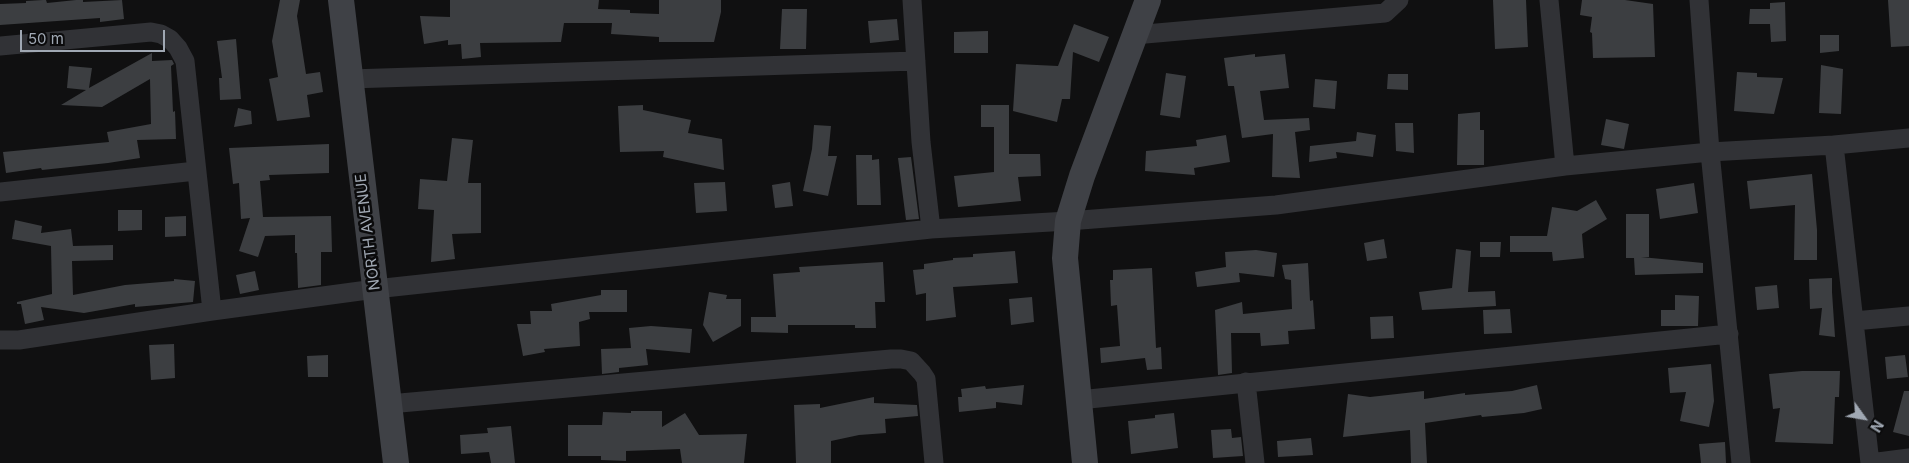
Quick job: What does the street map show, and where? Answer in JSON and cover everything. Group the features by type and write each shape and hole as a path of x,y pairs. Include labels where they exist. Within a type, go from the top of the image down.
{"street":[{"name":"NORTH AVENUE","path":"341,0 396,463"},
{"path":"1085,463 1065,258 1068,221 1082,176 1148,0"},
{"path":"1134,35 1384,13 1399,0"},
{"path":"1549,0 1565,166"},
{"path":"1698,0 1710,152 1741,463"},
{"path":"915,1 916,61 921,142 931,229"},
{"path":"0,46 151,32 161,34 170,39 178,48 185,61 212,311"},
{"path":"350,79 916,61"},
{"path":"0,340 19,340 375,289 931,229 1068,221 1276,204 1565,166 1710,152 1834,145 1909,138"},
{"path":"1834,145 1870,463 1909,458"},
{"path":"0,192 196,171"},
{"path":"1854,321 1909,316"},
{"path":"1079,400 1729,334"},
{"path":"389,404 902,359 911,361 926,379 934,463"},
{"path":"1246,382 1255,463"}],"building":[{"path":"46,0 47,3 76,0 83,0 83,2 122,0 124,19 100,22 100,18 0,25 0,4"},
{"path":"280,0 300,0 297,16 306,74 320,72 323,92 307,95 310,117 277,121 269,79 278,77 272,41"},
{"path":"450,0 599,0 598,9 630,10 630,13 659,14 659,0 721,0 721,12 714,42 659,42 659,37 611,34 612,23 564,23 561,42 480,43 481,57 462,59 461,44 448,45 448,40 424,44 420,16 450,17"},
{"path":"1493,0 1526,0 1528,47 1495,49"},
{"path":"1582,0 1625,0 1653,4 1655,57 1593,58 1592,33 1590,32 1592,17 1580,15"},
{"path":"1888,0 1909,0 1909,46 1891,47"},
{"path":"1785,2 1786,41 1771,42 1770,24 1749,24 1750,9 1770,9 1770,3"},
{"path":"782,9 807,9 806,49 780,49"},
{"path":"897,19 899,40 870,43 868,21"},
{"path":"1074,24 1109,37 1099,62 1073,52 1070,99 1062,99 1057,122 1013,111 1016,64 1058,66"},
{"path":"988,31 988,53 954,53 954,32"},
{"path":"1820,35 1839,35 1839,51 1820,53"},
{"path":"236,39 241,99 220,100 219,78 222,78 217,41"},
{"path":"152,53 152,61 172,60 174,64 171,66 176,139 137,140 140,158 6,173 3,152 109,142 107,132 151,124 150,79 102,107 61,105 86,90 67,88 69,66 92,68 89,88"},
{"path":"1255,54 1255,57 1285,54 1289,88 1260,91 1264,120 1309,118 1310,130 1295,132 1300,178 1272,177 1273,134 1242,138 1234,86 1228,86 1224,58"},
{"path":"1821,65 1843,69 1841,114 1819,113"},
{"path":"1737,72 1757,73 1757,77 1783,78 1774,114 1734,111"},
{"path":"1166,73 1186,76 1180,118 1160,115"},
{"path":"1388,74 1408,74 1408,90 1387,89"},
{"path":"1315,79 1337,81 1335,109 1313,107"},
{"path":"643,105 643,110 691,120 688,133 722,139 724,170 663,157 664,151 620,152 618,106"},
{"path":"981,105 1009,105 1009,154 1040,154 1041,176 1018,177 1021,201 958,207 954,176 994,172 994,127 981,127"},
{"path":"238,108 251,111 252,124 234,127"},
{"path":"1480,112 1480,130 1484,130 1484,165 1457,165 1458,114"},
{"path":"1606,119 1629,124 1624,149 1601,145"},
{"path":"1395,123 1413,123 1414,153 1396,151"},
{"path":"814,125 831,126 828,156 837,156 828,196 803,191 812,149"},
{"path":"1357,132 1376,135 1373,157 1336,152 1337,158 1309,162 1310,146 1356,141"},
{"path":"1226,135 1230,162 1194,168 1195,175 1145,171 1146,151 1197,146 1196,140"},
{"path":"452,138 473,140 468,183 481,183 481,233 452,234 455,259 431,262 434,210 418,209 420,179 447,181"},
{"path":"329,144 329,173 269,175 270,180 260,181 263,217 331,216 332,252 321,252 321,285 298,288 295,235 265,236 258,257 239,251 250,218 241,219 239,183 233,184 229,148"},
{"path":"856,155 872,155 872,160 879,159 881,205 857,205"},
{"path":"911,157 919,219 906,220 898,158"},
{"path":"1812,174 1817,230 1817,260 1794,260 1795,205 1750,209 1747,181"},
{"path":"725,182 727,211 696,213 694,183"},
{"path":"790,182 793,206 775,208 772,185"},
{"path":"1694,183 1698,213 1660,219 1656,189"},
{"path":"1596,200 1607,219 1582,234 1584,258 1553,261 1552,252 1510,252 1510,236 1547,236 1552,207 1577,211"},
{"path":"118,210 142,210 142,230 118,231"},
{"path":"1626,214 1649,214 1649,257 1641,257 1703,263 1703,273 1635,275 1634,258 1626,258"},
{"path":"186,216 186,236 165,237 165,217"},
{"path":"15,220 42,226 41,233 71,229 73,246 113,245 113,260 72,261 73,295 125,285 174,281 174,279 195,281 193,302 135,307 135,304 84,313 41,307 44,320 25,324 21,304 17,304 17,302 52,294 51,246 12,239"},
{"path":"1384,239 1387,258 1367,261 1364,243"},
{"path":"1480,242 1501,242 1500,257 1480,257"},
{"path":"1456,249 1471,251 1468,292 1495,291 1496,306 1422,310 1419,292 1452,288"},
{"path":"1256,250 1277,253 1274,277 1239,273 1240,282 1197,287 1195,272 1226,267 1225,252"},
{"path":"1015,251 1018,283 953,287 956,317 926,321 926,293 916,295 913,270 924,269 924,264 953,260 953,258 973,257 973,254"},
{"path":"883,262 885,302 875,302 876,328 855,328 855,325 788,325 788,333 751,332 751,317 776,317 773,274 800,272 799,267"},
{"path":"1308,263 1310,301 1313,300 1315,329 1288,331 1289,344 1261,346 1260,333 1231,333 1232,373 1218,375 1215,310 1242,302 1243,314 1292,309 1291,280 1285,279 1282,265"},
{"path":"1152,268 1156,348 1161,347 1162,369 1147,370 1145,358 1101,363 1100,348 1120,346 1117,305 1111,306 1110,280 1113,280 1113,270"},
{"path":"255,271 259,290 240,294 236,275"},
{"path":"1832,278 1835,337 1819,335 1822,308 1810,309 1809,279"},
{"path":"1777,285 1779,308 1757,310 1755,287"},
{"path":"601,290 627,290 627,312 589,312 590,319 579,322 580,346 544,349 545,352 523,356 517,324 531,324 530,311 552,311 551,304 601,295"},
{"path":"709,292 727,295 726,299 741,299 741,326 713,342 703,325"},
{"path":"1675,295 1699,296 1698,326 1661,326 1661,310 1675,310"},
{"path":"1032,297 1034,322 1011,325 1009,299"},
{"path":"1510,309 1512,333 1484,334 1483,310"},
{"path":"1393,316 1394,338 1371,339 1370,317"},
{"path":"651,326 692,329 690,353 646,349 648,365 619,368 619,372 602,374 601,349 631,348 629,328"},
{"path":"174,344 175,378 151,380 149,345"},
{"path":"328,355 328,377 308,377 307,356"},
{"path":"1905,355 1908,377 1887,379 1885,357"},
{"path":"1711,364 1714,401 1709,427 1680,421 1686,392 1670,393 1668,368"},
{"path":"1802,371 1840,371 1839,397 1835,397 1833,444 1775,442 1780,408 1773,409 1769,374"},
{"path":"1024,385 1022,405 996,402 996,408 959,412 958,397 962,397 961,389 985,386 986,389"},
{"path":"1537,385 1542,409 1524,413 1482,417 1481,415 1425,423 1427,463 1411,463 1410,430 1343,437 1348,394 1370,397 1424,391 1424,399 1465,393 1465,395 1512,391"},
{"path":"1904,391 1909,391 1909,436 1893,432"},
{"path":"874,397 874,403 917,405 918,416 885,419 886,433 859,435 831,441 831,463 796,463 794,405 820,404 820,408"},
{"path":"631,411 662,411 662,427 685,413 699,435 747,434 744,463 682,463 680,449 626,451 626,461 601,460 601,456 568,456 568,425 602,425 603,412 631,413"},
{"path":"1174,413 1178,448 1131,454 1128,421 1155,418 1155,415"},
{"path":"511,426 515,463 491,463 489,452 461,454 460,435 488,433 487,428"},
{"path":"1231,429 1232,438 1241,437 1243,456 1213,458 1211,430"},
{"path":"1311,438 1313,455 1278,457 1277,441"},
{"path":"1725,442 1726,463 1701,463 1699,444"}]}
